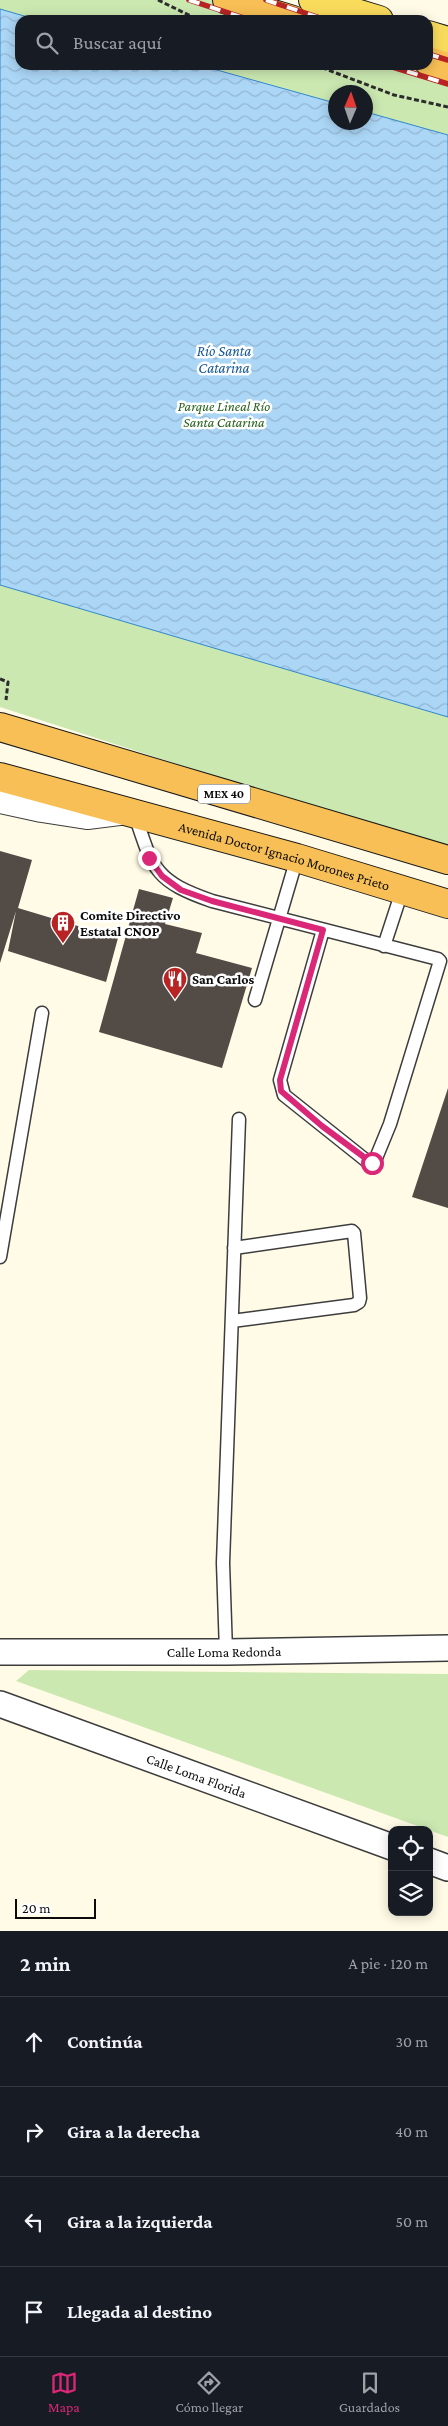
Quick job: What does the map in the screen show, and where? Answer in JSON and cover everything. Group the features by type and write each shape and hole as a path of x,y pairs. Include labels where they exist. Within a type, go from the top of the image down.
{"highway":[{"path":"227,0 276,15"},
{"path":"433,62 448,67"},
{"name":"MEX 40","path":"0,727 448,860"},
{"name":"Avenida Doctor Ignacio Morones Prieto","path":"0,777 297,858 448,904"}],"main road":[{"path":"313,0 362,15"},
{"path":"433,36 448,41"}],"street":[{"name":"Avenida Doctor Ignacio Morones Prieto","path":"0,799 42,808 87,814 127,813"},
{"name":"Calle Loma Redonda","path":"0,1652 226,1652 448,1648"},
{"name":"Calle Loma Florida","path":"0,1704 388,1846"},
{"path":"433,1862 448,1868"}],"lane":[{"path":"127,813 149,858 162,876 181,890 212,901 438,959 440,964 390,1124 374,1163 368,1162 281,1091 280,1080 323,930"},
{"path":"255,1000 297,858"},
{"path":"384,946 402,890"},
{"path":"0,1257 42,1012"},
{"path":"226,1652 224,1563 239,1119"},
{"path":"232,1321 354,1305 359,1302 360,1298 354,1233 352,1231 234,1248"}],"path":[{"path":"158,0 189,15"},
{"path":"328,70 394,95 448,108"},
{"path":"0,680 8,682"}],"green space":[{"name":"Río Santa Catarina","path":"0,0 223,0 269,15 15,15 15,70 433,70 433,68 448,73 448,848 0,707"},
{"path":"29,1670 448,1674 448,1837 433,1832 433,1826 418,1826 16,1681"}],"water":[{"name":"Río Santa Catarina","path":"0,9 21,15 15,15 15,70 217,70 328,101 328,130 373,130 373,114 448,135 448,717 0,585"}],"building":[{"name":"Comite Directivo Estatal CNOP","path":"0,851 32,860 18,908 118,938 106,982 8,951 16,911 0,963"},
{"name":"San Carlos","path":"139,889 173,898 165,924 202,933 196,953 252,968 222,1068 99,1032"},
{"path":"448,1088 448,1208 412,1197"}],"railway":[{"path":"189,0 235,15"},
{"path":"266,0 311,15"},
{"path":"433,56 448,60"},
{"path":"402,70 448,84"}],"place":[{"name":"Comite Directivo Estatal CNOP","path":"63,944"},
{"name":"San Carlos","path":"175,1000"}],"route":[{"path":"149,858 162,876 181,890 212,901 323,930 280,1080 281,1091 322,1126 368,1162 372,1163"}],"park label":[{"name":"Parque Lineal Río Santa Catarina","path":"224,414"}]}
